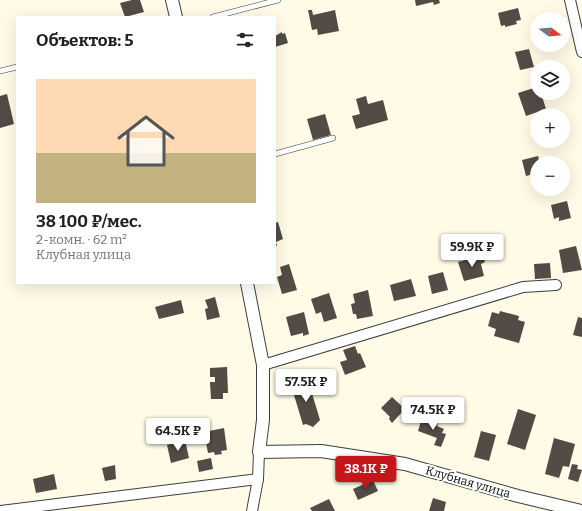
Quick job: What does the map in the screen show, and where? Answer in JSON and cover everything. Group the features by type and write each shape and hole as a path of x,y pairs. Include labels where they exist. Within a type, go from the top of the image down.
{"street":[{"path":"172,0 176,16"},
{"path":"570,0 582,52"},
{"path":"247,284 263,365 263,420 259,452 258,479 252,511"},
{"path":"263,365 523,287 556,285"},
{"name":"Клубная улица","path":"259,452 321,451 406,464 518,496 581,511"},
{"path":"0,511 258,479"}],"lane":[{"path":"217,16 278,0"},
{"path":"0,71 16,67"},
{"path":"276,154 333,138"}],"building":[{"path":"140,0 144,12 125,16 120,3"},
{"path":"415,0 439,0 440,3 434,5 433,2 416,6"},
{"path":"518,8 521,20 516,21 517,24 505,27 505,25 501,26 498,13"},
{"path":"308,10 312,10 313,15 335,10 339,31 318,35 317,29 312,30"},
{"path":"282,32 282,34 285,33 288,43 276,47 276,35"},
{"path":"529,49 532,60 530,60 530,68 520,70 515,52"},
{"path":"530,89 530,100 543,100 546,108 530,108 530,115 526,116 518,93"},
{"path":"7,94 14,124 0,128 0,96"},
{"path":"366,96 368,104 383,100 388,120 356,129 352,116 360,114 356,99"},
{"path":"325,114 331,135 313,140 307,119"},
{"path":"530,158 530,175 526,176 522,160"},
{"path":"567,201 571,218 559,221 559,217 554,219 551,205"},
{"path":"278,222 283,239 276,242 276,223"},
{"path":"576,246 582,270 563,273 559,250"},
{"path":"483,255 485,262 481,264 484,276 464,281 458,262"},
{"path":"550,263 551,278 535,279 534,264"},
{"path":"289,264 297,290 282,294 277,277 282,275 280,267"},
{"path":"443,272 448,290 432,294 428,276"},
{"path":"411,279 416,296 394,301 390,285"},
{"path":"368,290 373,316 357,319 356,314 353,314 351,304 355,303 353,294"},
{"path":"329,293 337,318 324,322 321,312 316,314 311,299"},
{"path":"215,297 220,317 207,320 205,309 208,308 205,300"},
{"path":"181,300 184,313 159,319 155,307"},
{"path":"500,311 519,316 518,320 525,322 519,343 494,336 496,329 488,326 492,312 499,314"},
{"path":"304,312 309,334 303,336 303,333 291,336 286,317"},
{"path":"578,317 582,318 582,337 573,335"},
{"path":"355,346 366,367 345,375 340,362 347,360 343,350"},
{"path":"227,367 228,393 223,393 223,399 211,399 210,382 215,382 215,377 210,377 210,368"},
{"path":"301,372 308,391 311,390 320,420 313,427 306,424 303,425 294,395 298,394 294,374"},
{"path":"392,397 405,409 392,423 389,419 390,417 381,408"},
{"path":"518,409 536,415 525,450 507,444"},
{"path":"422,418 438,423 437,426 444,429 442,433 446,434 441,447 434,445 437,438 418,431"},
{"path":"224,428 227,450 221,451 222,454 215,455 214,452 208,453 204,432"},
{"path":"481,431 496,435 489,461 474,457"},
{"path":"554,438 575,444 569,467 563,466 559,478 545,474"},
{"path":"185,440 189,458 171,463 167,445"},
{"path":"211,458 213,469 199,472 197,461"},
{"path":"572,464 578,465 577,469 582,470 578,482 568,479"},
{"path":"115,465 116,479 105,481 102,468"},
{"path":"54,474 57,489 36,493 33,479"},
{"path":"373,480 378,491 358,500 353,489"},
{"path":"433,498 446,502 444,511 429,511"},
{"path":"329,499 335,511 312,511 310,508"}]}
